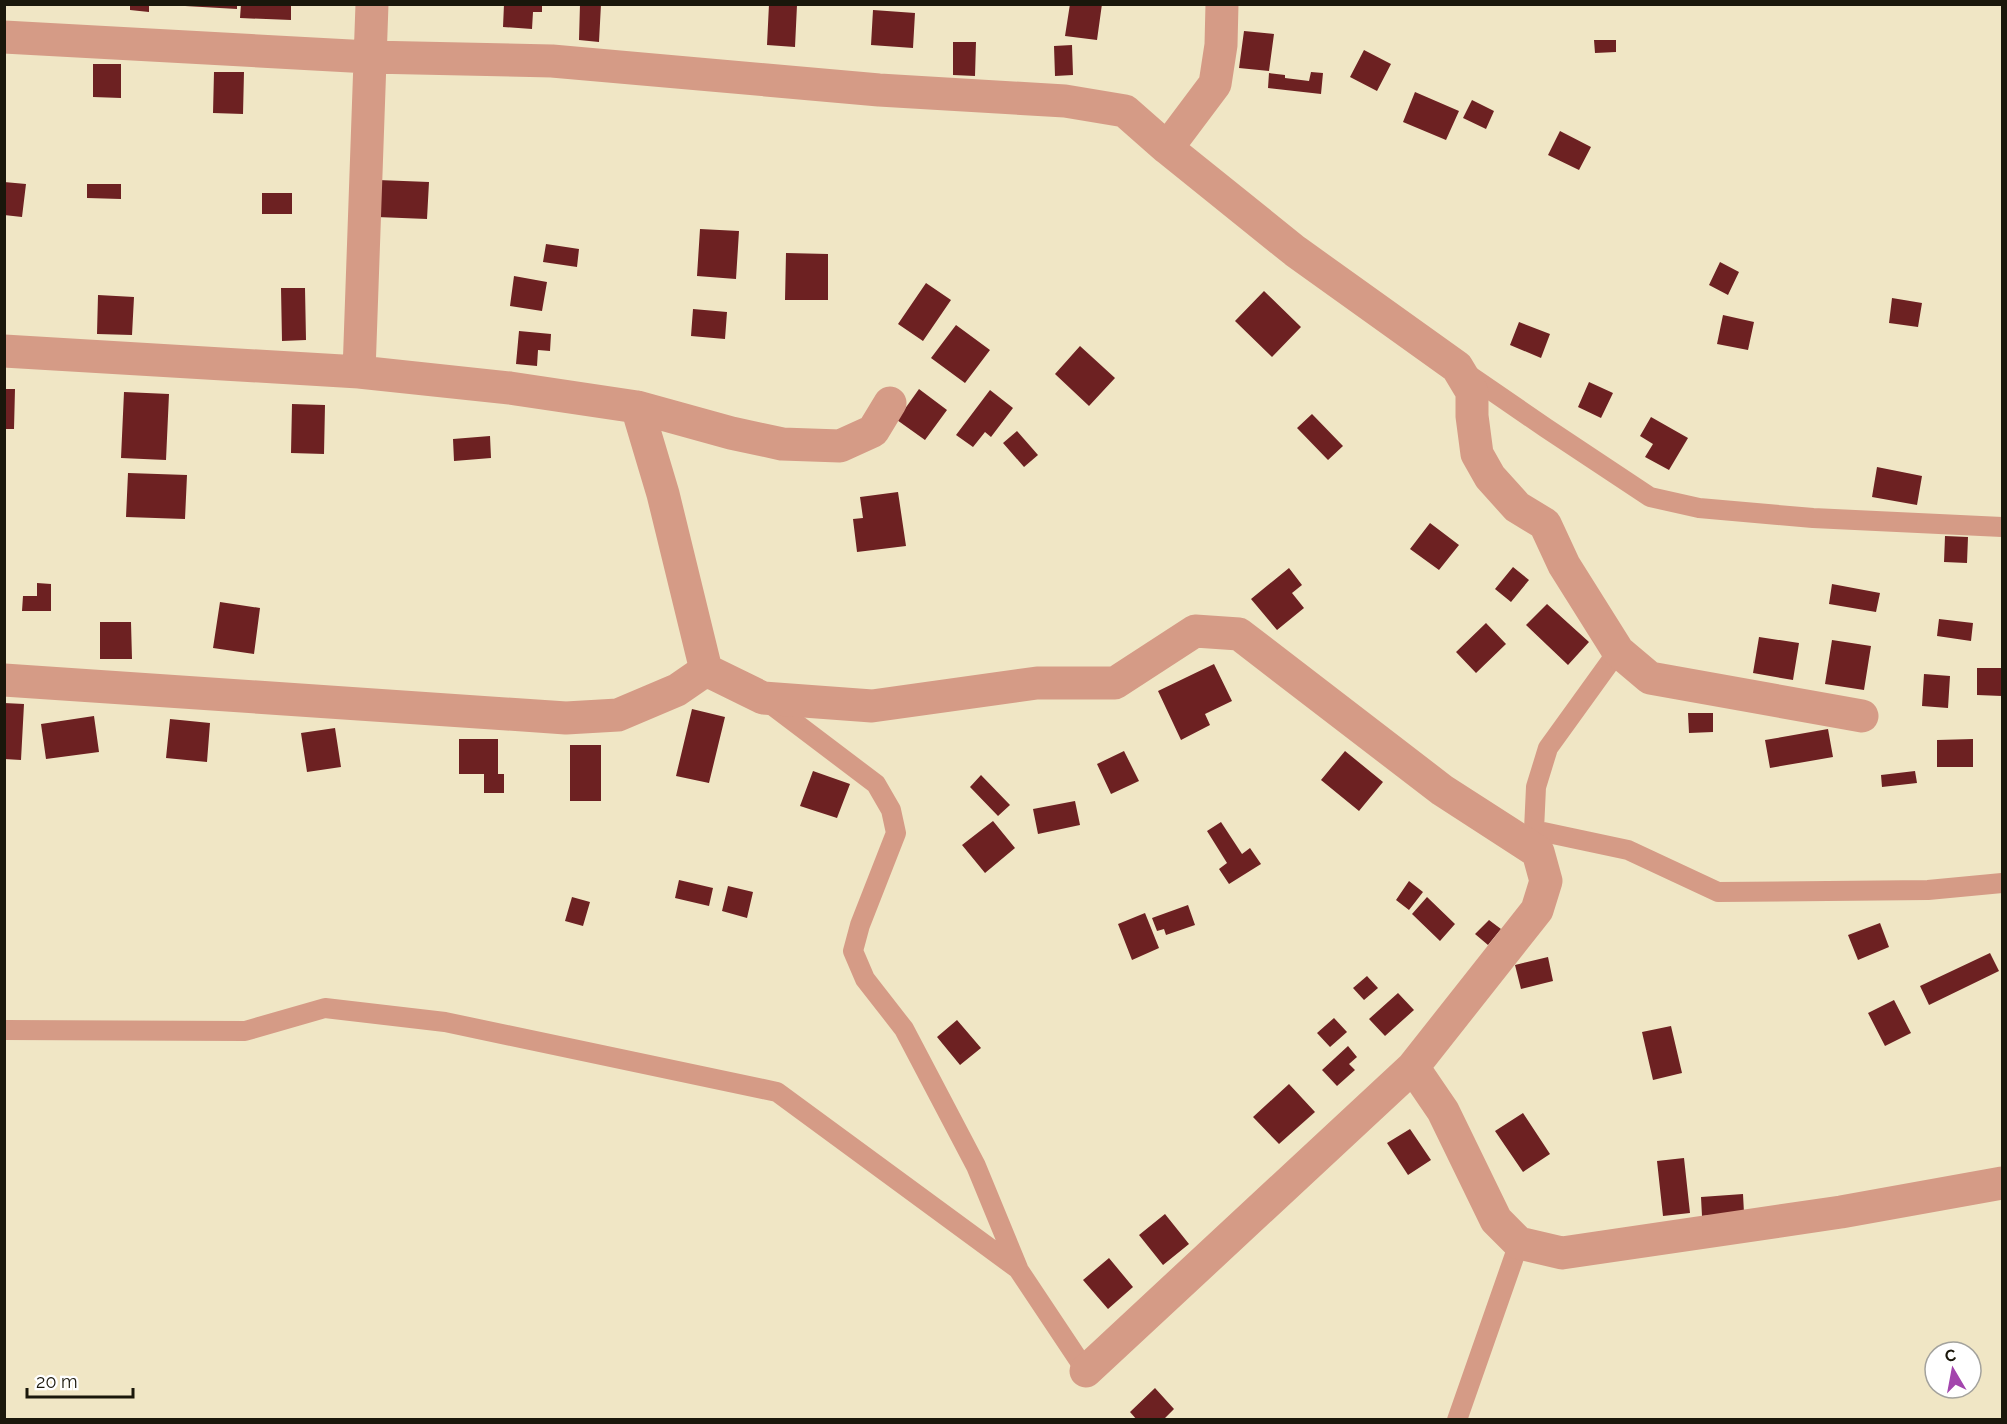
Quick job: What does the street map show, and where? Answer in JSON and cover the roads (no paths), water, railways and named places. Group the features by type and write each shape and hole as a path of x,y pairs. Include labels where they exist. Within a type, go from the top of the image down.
{"street":[{"path":"359,372 372,4"},
{"path":"1167,147 1215,84 1221,45 1222,4"},
{"path":"4,37 369,57 552,61 879,90 1065,101 1125,111 1295,251 1457,367 1472,392 1472,416 1477,454 1486,469 1517,507 1545,524 1563,565 1618,651 1650,678 1862,716"},
{"path":"4,351 359,372 510,388 637,407 782,444 840,446 873,430 890,403"},
{"path":"637,407 663,494 706,670"},
{"path":"706,670 763,698 872,706 1037,683 1115,683 1196,631 1239,634 1442,790 1536,841 1546,881 1537,910 1413,1067 1086,1371"},
{"path":"4,680 566,718 618,715 677,690 706,670"},
{"path":"1413,1067 1443,1111 1496,1220 1519,1243 1562,1252 1841,1212 2002,1183"}],"lane":[{"path":"1457,367 1546,429 1650,496 1699,508 1813,518 2002,526"},
{"path":"1618,651 1548,748 1536,787 1536,841 1628,850 1718,892 1928,890 2002,883"},
{"path":"763,698 876,784 891,810 896,833 860,925 853,951 865,979 904,1029 971,1155 1018,1269 1086,1371"},
{"path":"4,1030 245,1031 326,1008 445,1022 777,1092 1018,1269"},
{"path":"1457,1419 1519,1243"}]}
